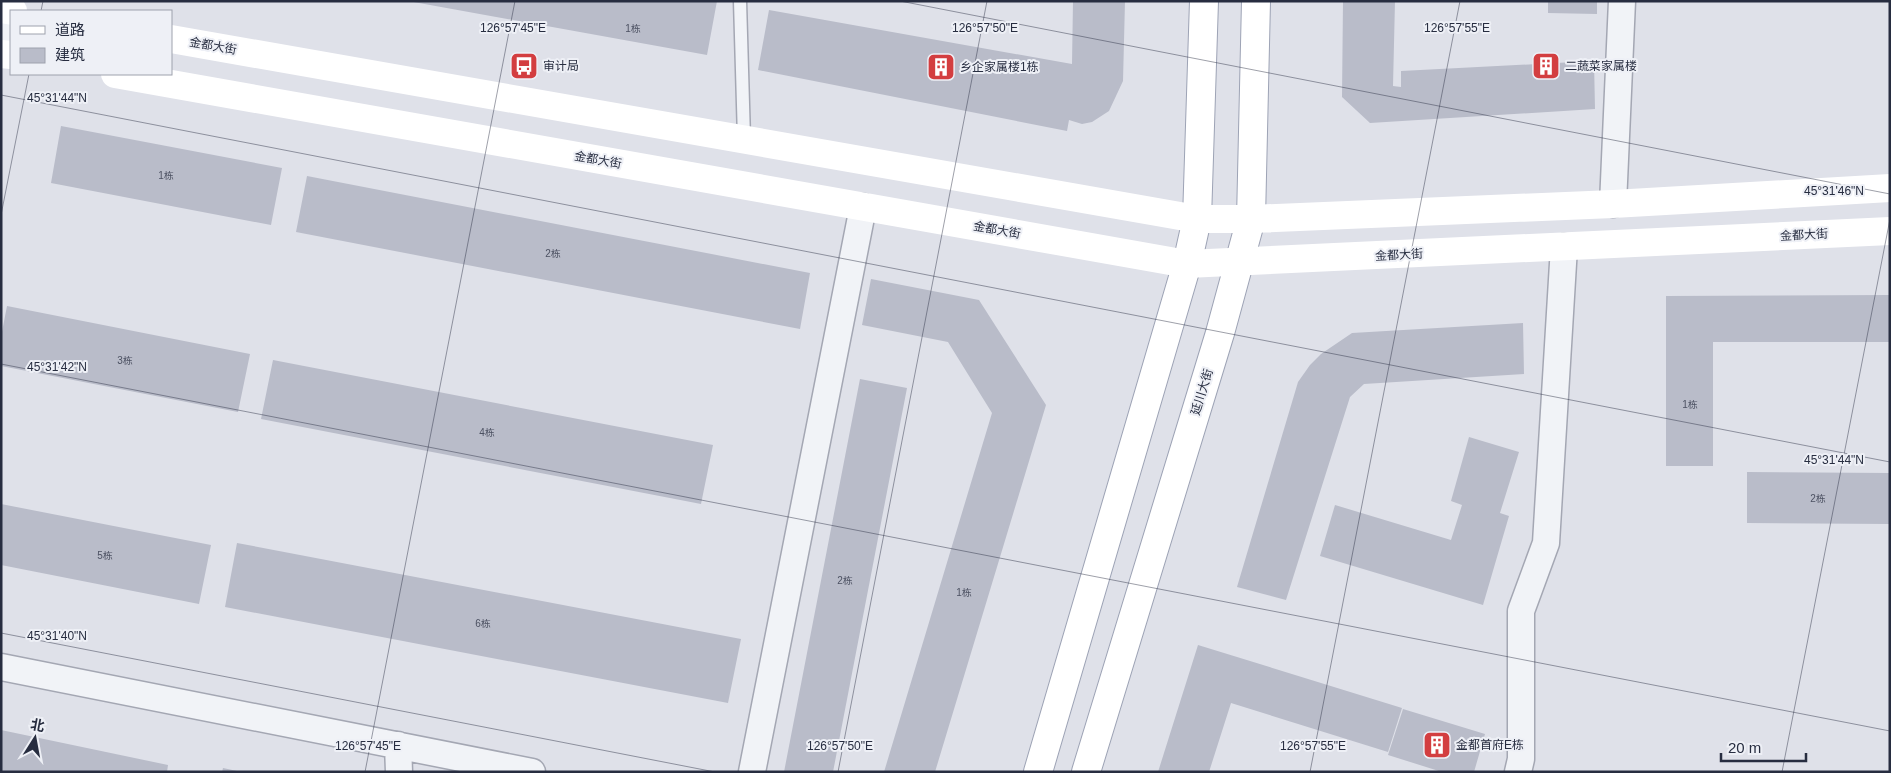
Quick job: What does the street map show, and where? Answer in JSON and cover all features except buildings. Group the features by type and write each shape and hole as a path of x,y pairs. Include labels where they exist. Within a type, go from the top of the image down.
{"main road":[{"path":"1038,772 1188,264 1197,219 1204,1"},
{"name":"延川大街","path":"1086,772 1220,333 1251,219 1256,1"},
{"name":"金都大街","path":"172,39 1197,219 1251,219 1613,204 1890,188"},
{"name":"金都大街","path":"121,75 1188,264 1890,231"}],"street":[{"path":"1613,204 1622,1"},
{"path":"1,40 7,8"},
{"path":"752,772 863,206"},
{"path":"1518,772 1521,759 1520,611 1546,543 1564,247"},
{"path":"1,667 532,772"},
{"path":"398,745 399,772"}],"lane":[{"path":"740,1 744,140"}],"place":[{"name":"审计局","path":"524,66"},
{"name":"二蔬菜家属楼","path":"1546,66"},
{"name":"乡企家属楼1栋","path":"941,67"},
{"name":"金都首府E栋","path":"1437,745"}]}
